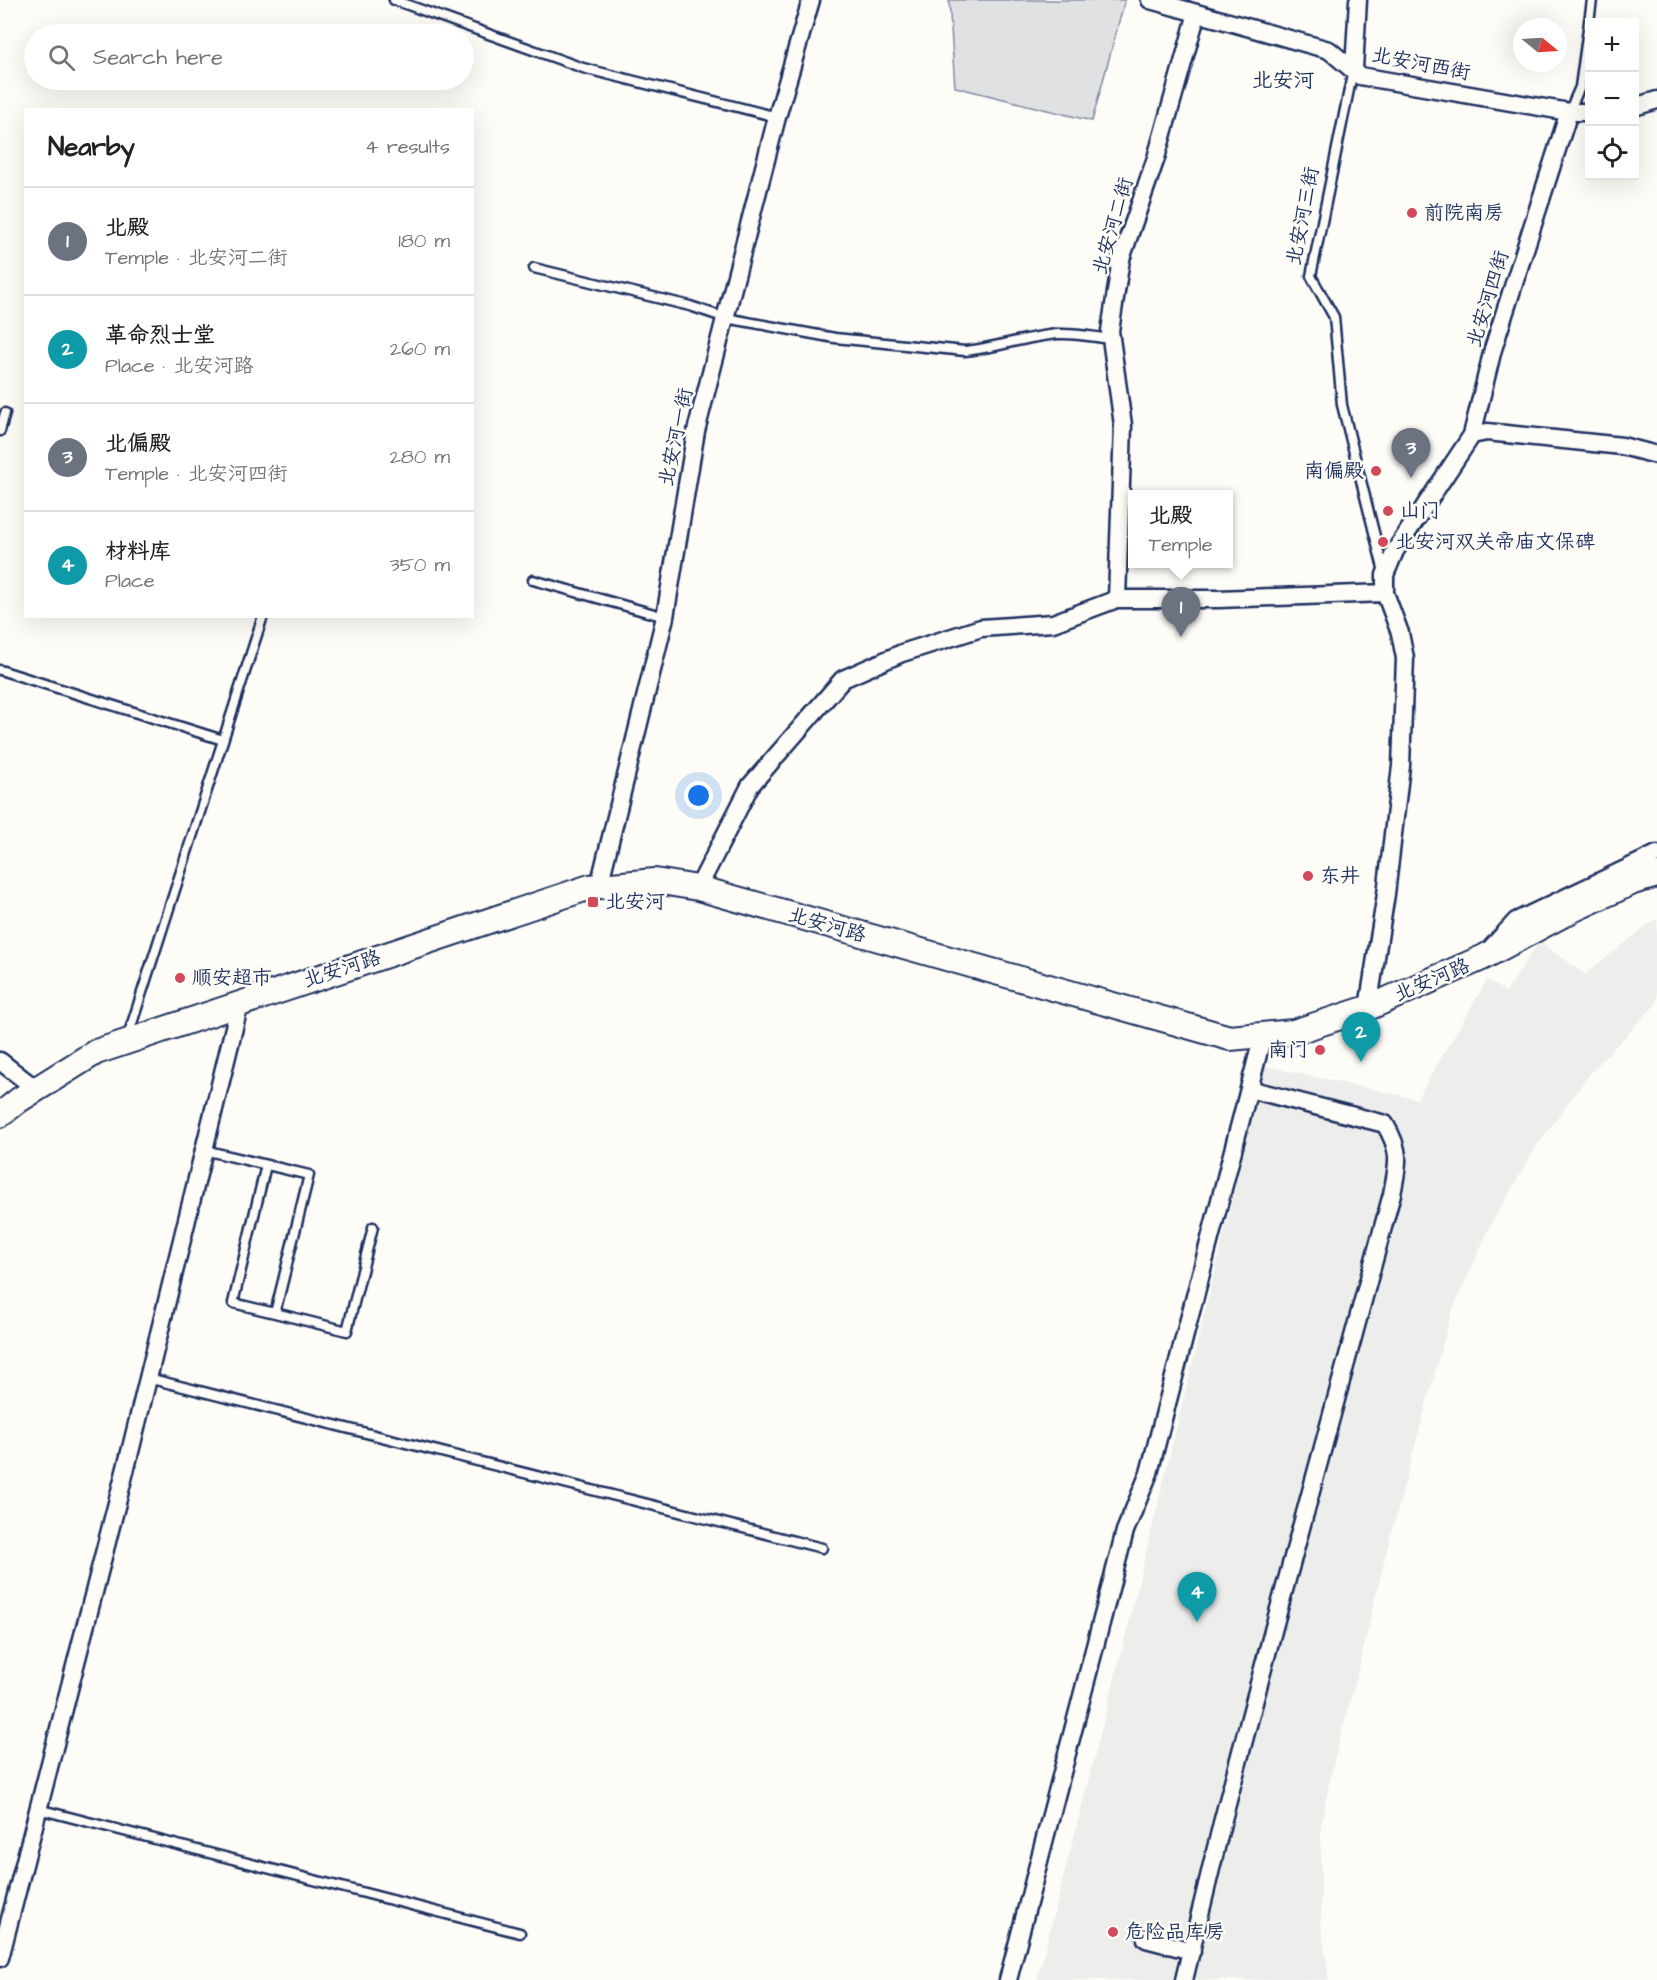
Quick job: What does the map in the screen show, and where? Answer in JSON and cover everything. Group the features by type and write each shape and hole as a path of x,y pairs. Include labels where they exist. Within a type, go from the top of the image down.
{"main road":[{"name":"北安河路","path":"0,1115 36,1089 96,1052 590,887 655,881 698,888 1230,1038 1294,1032 1368,1008 1482,958 1572,910 1633,882 1657,875"}],"street":[{"name":"北安河一街","path":"599,886 665,616 696,431 777,117 811,0"},
{"name":"北安河西街","path":"1150,0 1329,50 1354,69 1359,76 1569,112 1585,111"},
{"name":"北安河三街","path":"1354,69 1358,0"},
{"name":"北安河二街","path":"1117,599 1123,425 1110,331 1121,260 1156,158 1197,13"},
{"path":"1639,106 1657,100"},
{"name":"北安河四街","path":"1385,592 1385,575 1395,551 1472,435 1493,349 1569,112"},
{"path":"1472,435 1487,432 1622,446 1657,455"},
{"path":"698,888 750,786 843,679 902,653 981,628 1053,623 1117,599 1218,599 1385,592 1400,633 1405,658 1401,766 1386,894 1368,1008"},
{"path":"1482,958 1497,939 1516,921 1657,854"},
{"path":"0,1958 148,1378 240,1003"},
{"path":"1008,1980 1125,1531 1149,1473 1263,1035"},
{"path":"0,1061 36,1089"},
{"path":"1184,1980 1274,1627 1386,1217 1398,1165 1396,1144 1385,1124 1249,1089"},
{"path":"1146,1940 1192,1951"}],"lane":[{"path":"394,0 461,24"},
{"name":"北安河四街","path":"1569,112 1580,87 1592,0"},
{"path":"474,29 583,68 777,117"},
{"name":"北安河三街","path":"1354,69 1311,276 1334,317 1342,405 1385,575"},
{"path":"534,268 690,306 726,318 834,338 965,351 1060,334 1111,339"},
{"path":"0,431 5,414"},
{"path":"533,580 665,616"},
{"path":"127,1041 262,618"},
{"path":"0,670 223,740"},
{"path":"204,1150 309,1176 275,1313"},
{"path":"266,1165 233,1303 347,1331 373,1227"},
{"path":"148,1378 822,1548"},
{"path":"38,1809 520,1933"}],"shaded area":[{"path":"949,0 1125,0 1092,121 955,87"},
{"path":"1657,918 1657,1003 1592,1071 1538,1144 1491,1224 1451,1314 1388,1545 1356,1680 1334,1760 1321,1825 1321,1924 1329,1980 1037,1980 1124,1642 1265,1066 1417,1099 1487,980 1506,992 1539,941 1585,974"}],"place":[{"name":"前院南房","path":"1412,213"},
{"name":"南偏殿","path":"1376,471"},
{"name":"北偏殿","path":"1411,478"},
{"name":"山门","path":"1388,511"},
{"name":"北安河双关帝庙文保碑","path":"1383,542"},
{"name":"北殿","path":"1181,637"},
{"name":"东井","path":"1308,876"},
{"name":"北安河","path":"593,902"},
{"name":"顺安超市","path":"180,978"},
{"name":"南门","path":"1320,1050"},
{"name":"革命烈士堂","path":"1361,1062"},
{"name":"材料库","path":"1197,1622"},
{"name":"危险品库房","path":"1113,1932"}],"district":[{"name":"北安河","path":"1283,80"}]}
